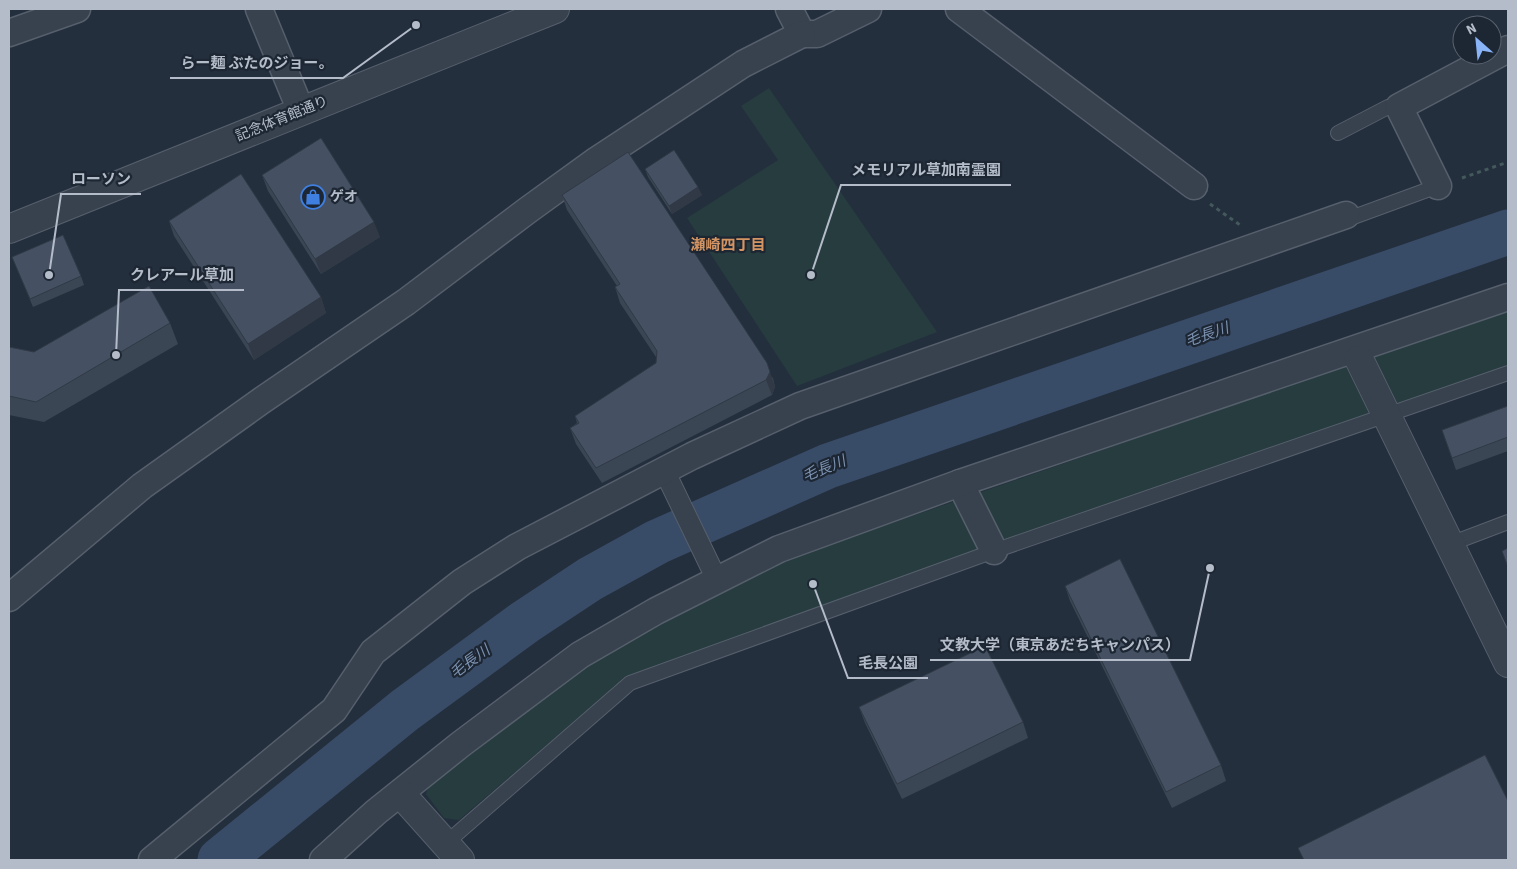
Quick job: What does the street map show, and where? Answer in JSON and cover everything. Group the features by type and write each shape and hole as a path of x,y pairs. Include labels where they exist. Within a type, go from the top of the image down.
{"street":[{"path":"9,33 77,9"},
{"path":"259,9 301,111"},
{"name":"記念体育館通り","path":"9,229 555,9"},
{"path":"790,9 802,34"},
{"path":"9,598 142,486 261,401 406,302 566,182 743,64 802,34 818,34 868,9"},
{"path":"959,9 1194,186"},
{"path":"1438,186 1399,107 1508,49"},
{"path":"152,860 334,710 373,652 462,582 517,547 800,406 1346,215"},
{"path":"323,860 376,812 401,794 461,744 580,655 656,611 714,572 960,483 1356,354 1508,297"},
{"path":"1356,354 1508,663"},
{"path":"666,474 714,572"},
{"path":"960,483 994,551"},
{"path":"401,794 452,852"}],"lane":[{"path":"1338,133 1388,107 1399,107"},
{"path":"1346,215 1348,218 1438,186"},
{"path":"452,852 630,683 994,551 1508,372"},
{"path":"1450,544 1508,522"}],"path":[{"path":"1438,186 1508,162"},
{"path":"1194,186 1194,193 1266,243"}],"green space":[{"path":"769,88 937,332 797,386 687,218 778,160 741,106"},
{"path":"1508,309 1508,367 627,676 459,820 444,818 426,794 429,785 591,663 676,613 800,555"}],"building":[{"path":"321,138 374,222 315,259 262,175"},
{"path":"674,150 698,187 669,206 645,169"},
{"path":"628,152 767,363 770,372 766,380 596,468 570,428 579,423 575,416 656,363 657,351 615,287 620,284 562,195"},
{"path":"241,174 321,297 248,344 169,221"},
{"path":"63,235 81,276 30,299 12,257"},
{"path":"149,286 170,323 36,402 9,396 9,347 34,352"},
{"path":"1508,406 1508,437 1452,458 1442,430"},
{"path":"1508,548 1508,567 1502,551"},
{"path":"1120,559 1221,765 1166,792 1065,586"},
{"path":"985,646 1023,722 897,784 859,707"},
{"path":"1485,755 1508,801 1508,860 1304,860 1298,848"}],"waterway":[{"name":"毛長川","path":"220,860 405,710 525,622 590,579 657,542 828,466 1508,232"}],"place":[{"name":"らー麺 ぶたのジョー。","path":"416,25"},
{"name":"ゲオ","path":"313,197"},
{"name":"ローソン","path":"49,275"},
{"name":"メモリアル草加南霊園","path":"811,275"},
{"name":"クレアール草加","path":"116,355"},
{"name":"文教大学（東京あだちキャンパス）","path":"1210,568"},
{"name":"毛長公園","path":"813,584"}],"district":[{"name":"瀬崎四丁目","path":"728,245"}]}
